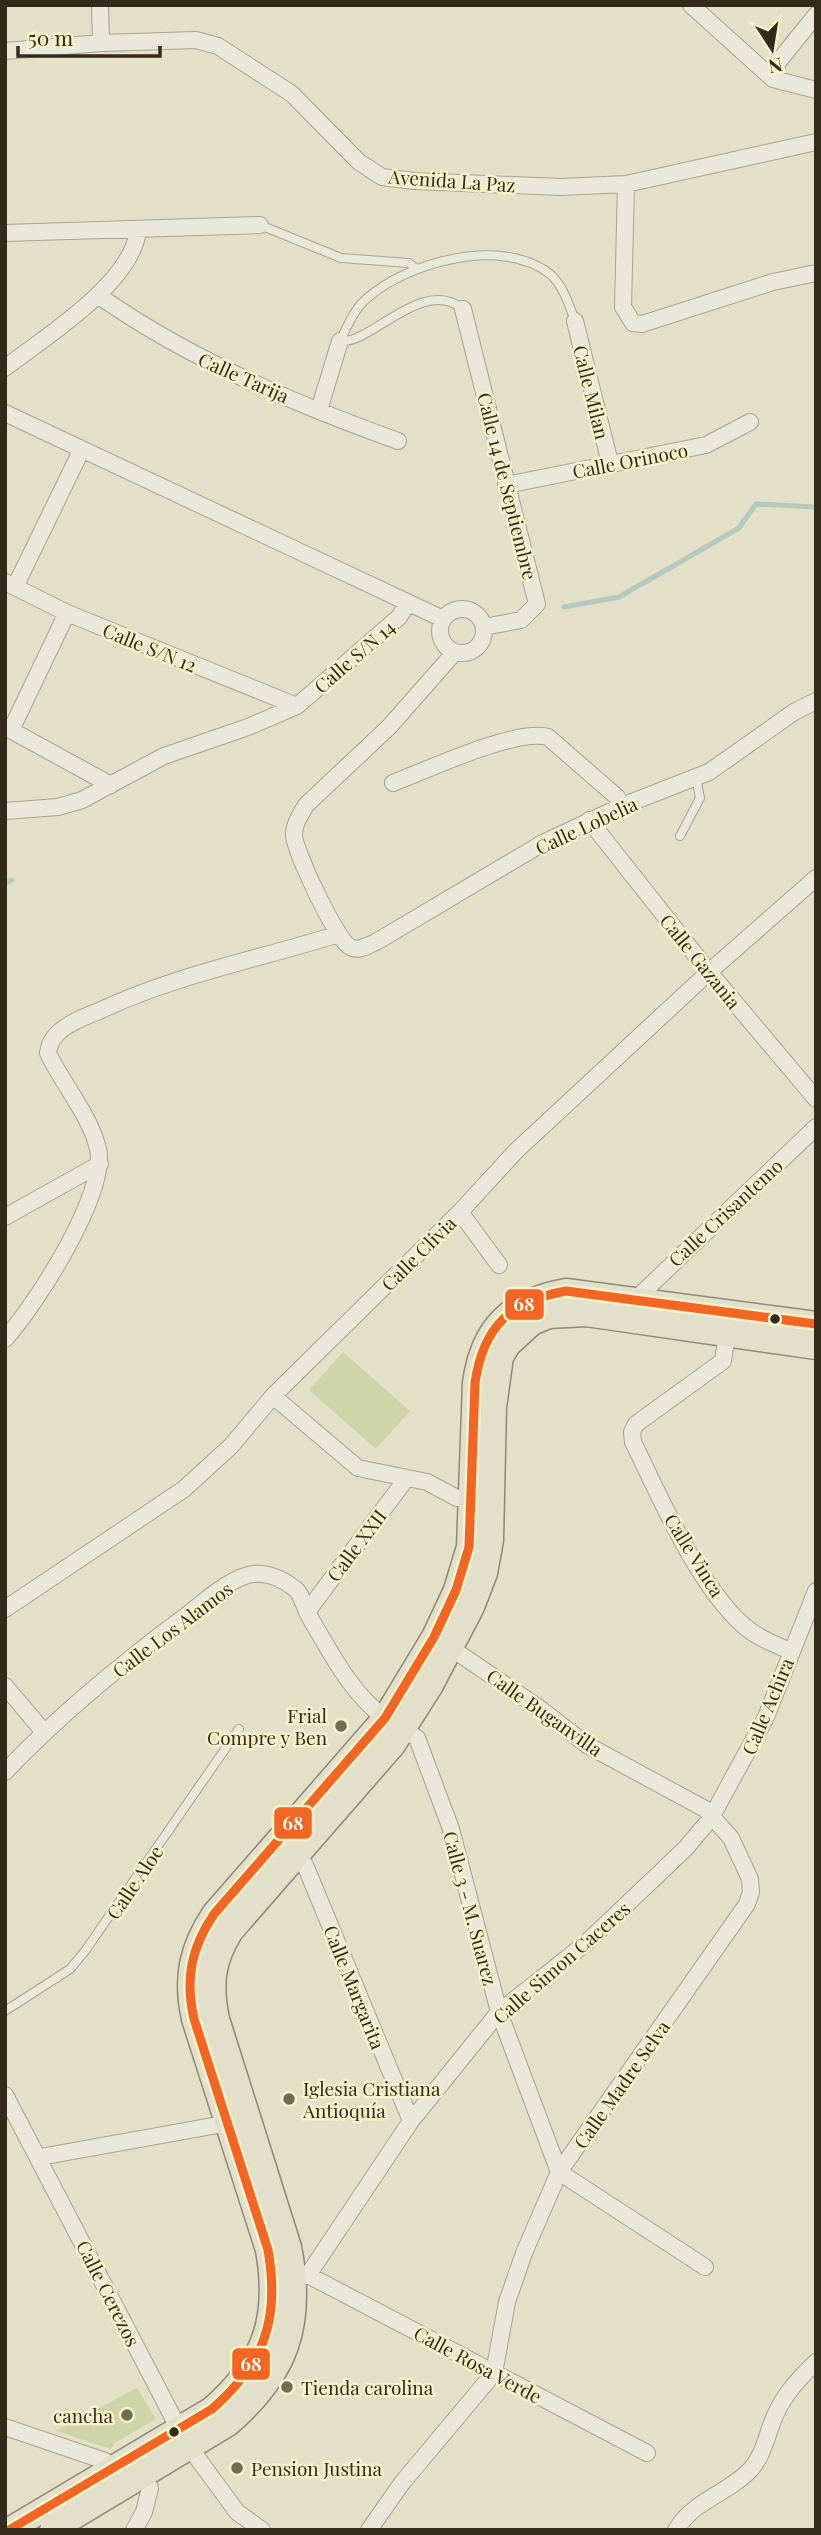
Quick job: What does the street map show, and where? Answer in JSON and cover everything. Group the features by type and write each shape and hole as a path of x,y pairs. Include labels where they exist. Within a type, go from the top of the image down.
{"main road":[{"path":"443,1642 469,1547 475,1383 479,1356 498,1324 531,1299 587,1292 634,1309 727,1334 816,1347"},
{"path":"52,2530 143,2476 234,2390 251,2368 272,2313 292,2278 268,2250 211,1990 212,1973 231,1931 288,1847 395,1724 443,1642 472,1606 485,1573 491,1540 496,1378 505,1351 520,1333 549,1316 634,1309 816,1324"},
{"path":"9,2530 111,2469 184,2439"}],"street":[{"path":"100,5 102,43"},
{"path":"691,5 773,79 816,90"},
{"path":"773,79 778,62 816,15"},
{"name":"Avenida La Paz","path":"5,51 102,43 196,40 218,46 292,94 359,162 382,177 414,181 561,187 626,184 816,142"},
{"path":"626,184 623,307 633,323 642,324 773,282 816,273"},
{"path":"5,233 138,231 260,225"},
{"path":"5,368 99,296 134,249 138,231"},
{"name":"Calle Tarija","path":"99,296 134,320 212,365 319,411 398,441"},
{"name":"Calle 14 de Septiembre","path":"463,309 537,604 522,620 484,627"},
{"name":"Calle Milan","path":"575,321 610,463"},
{"path":"319,411 340,341"},
{"path":"5,413 443,619"},
{"name":"Calle Orinoco","path":"506,485 706,445 750,422"},
{"path":"10,584 81,451"},
{"name":"Calle S/N 12","path":"10,584 66,613 297,706"},
{"name":"Calle S/N 14","path":"5,811 58,807 82,800 163,756 248,727 297,706 399,617 408,603"},
{"path":"466,609 477,615 484,627 480,645 468,652 455,652 442,638 443,619 453,611 466,609"},
{"path":"66,613 8,728 111,785"},
{"path":"5,1339 27,1315 48,1282 96,1183 100,1164 93,1135 48,1053 50,1043 68,1025 125,998 161,985 339,934 300,855 294,833 297,821 306,806 389,727 455,652"},
{"name":"Calle Lobelia","path":"339,934 349,947 355,949 376,942 543,843 589,820 696,778 794,712 816,701"},
{"path":"393,783 496,745 538,734 548,737 617,797 622,806"},
{"name":"Calle Gazania","path":"589,820 709,972 816,1099"},
{"name":"Calle Clivia","path":"5,1609 184,1489 231,1446 273,1396 460,1212 516,1151 709,972 816,878"},
{"name":"Calle Crisantemo","path":"634,1309 816,1127"},
{"path":"5,1217 100,1164"},
{"path":"460,1212 499,1265"},
{"name":"Calle Vinca","path":"727,1334 723,1361 636,1424 632,1432 633,1442 703,1575 743,1625 768,1642 790,1651"},
{"path":"273,1396 358,1468 427,1482 457,1498 472,1499"},
{"name":"Calle XXII","path":"306,1612 406,1479"},
{"name":"Calle Los Alamos","path":"5,1772 44,1732 155,1639 229,1583 253,1574 272,1575 297,1589 306,1612 348,1679 374,1710 395,1724"},
{"name":"Calle Achira","path":"711,1818 766,1717 816,1591"},
{"name":"Calle Buganvilla","path":"443,1642 542,1710 587,1745 705,1809 711,1818"},
{"path":"5,1686 44,1732"},
{"name":"Calle 3 - M. Suarez","path":"395,1724 417,1738 451,1829 499,2012 559,2172"},
{"name":"Calle Simon Caceres","path":"292,2278 411,2121 499,2012 605,1926 686,1848 711,1818"},
{"name":"Calle Madre Selva","path":"494,2373 508,2302 524,2253 559,2172 747,1904 751,1892 750,1880 731,1838 711,1818"},
{"name":"Calle Margarita","path":"288,1847 305,1865 411,2121"},
{"name":"Calle Cerezos","path":"5,2095 40,2157 184,2439 237,2512 262,2530"},
{"path":"40,2157 239,2120"},
{"path":"559,2172 705,2267"},
{"name":"Calle Rosa Verde","path":"292,2278 494,2373 647,2454"},
{"path":"676,2530 694,2509 732,2486 751,2468 765,2447 772,2423 789,2388 816,2362"},
{"path":"369,2530 402,2483 494,2373"},
{"path":"5,2427 105,2461 111,2469"},
{"path":"134,2530 144,2512 150,2488 143,2476"}],"lane":[{"path":"260,225 341,258 409,263 415,268"},
{"path":"340,341 363,302 415,268 471,257 514,256 551,275 565,295 575,321"},
{"path":"340,341 354,338 401,311 431,302 455,303 463,309"},
{"path":"680,836 700,798 696,778"},
{"name":"Calle Aloe","path":"5,2011 70,1969 85,1951 239,1729"}],"green space":[{"path":"343,1352 410,1411 376,1449 309,1390"},
{"path":"137,2388 156,2419 115,2443 111,2449 56,2431"}],"waterway":[{"path":"564,607 619,597 739,528 756,504 816,507"},
{"path":"5,883 12,880"}],"transit line":[{"name":"68","path":"9,2530 212,2409 245,2374 264,2338 272,2297 268,2250 194,2019 190,1991 192,1964 200,1939 214,1914 385,1718 434,1637 456,1590 469,1547 475,1383 479,1363 493,1331 515,1309 547,1295 566,1291 816,1324"}],"place":[{"name":"Frial Compre y Ben","path":"341,1726"},
{"name":"Iglesia Cristiana Antioquía","path":"289,2099"},
{"name":"Tienda carolina","path":"287,2387"},
{"name":"cancha","path":"127,2415"},
{"name":"Pension Justina","path":"237,2468"}]}
